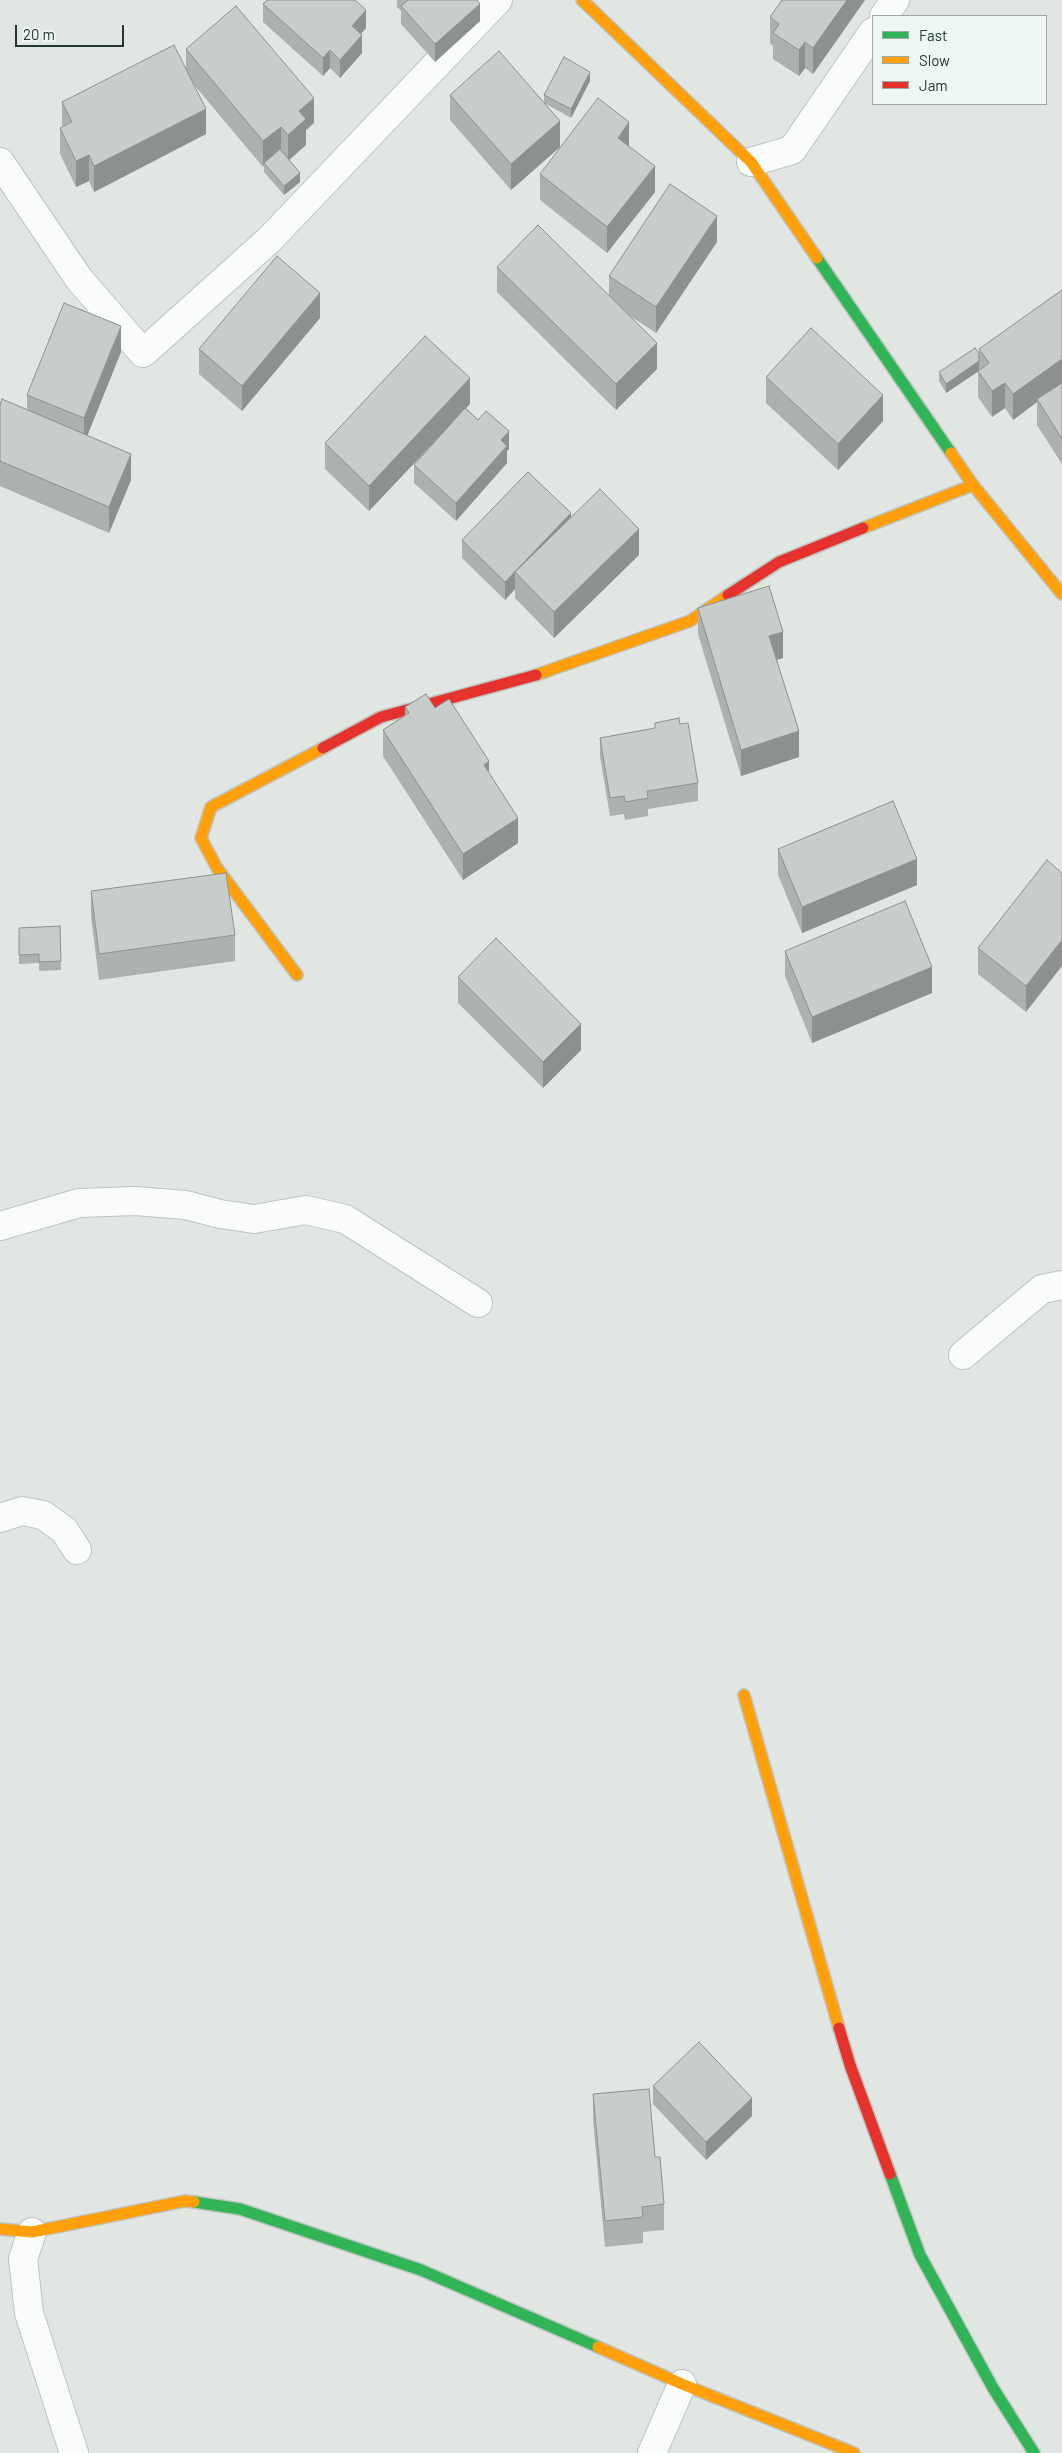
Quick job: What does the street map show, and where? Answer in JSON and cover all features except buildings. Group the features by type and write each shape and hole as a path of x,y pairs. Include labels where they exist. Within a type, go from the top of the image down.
{"street":[{"path":"0,162 79,279 143,353 269,240 498,0"},
{"path":"582,0 751,162 973,485 1062,594"},
{"path":"885,15 895,0"},
{"path":"751,162 792,150 872,33"},
{"path":"297,975 217,868 201,838 211,807 380,718 549,672 690,621 779,562 973,485"},
{"path":"0,1226 79,1203 134,1201 186,1205 220,1214 254,1219 306,1210 345,1219 478,1304"},
{"path":"963,1355 1042,1289 1062,1285"},
{"path":"0,1518 22,1511 43,1515 64,1530 77,1550"},
{"path":"744,1694 850,2065 920,2255 993,2388 1034,2453"},
{"path":"0,2229 32,2232 185,2201 240,2209 421,2270 682,2384 854,2453"},
{"path":"32,2232 23,2259 29,2313 74,2453"},
{"path":"652,2453 682,2384"}],"traffic: fast":[{"path":"817,258 951,453"},
{"path":"890,2174 920,2255 993,2388 1034,2453"},
{"path":"194,2202 240,2209 421,2270 598,2347"}],"traffic: slow":[{"path":"582,0 751,162 817,258"},
{"path":"951,453 973,485 1062,594"},
{"path":"863,528 973,485"},
{"path":"536,675 690,621 728,595"},
{"path":"297,975 217,868 201,838 211,807 323,748"},
{"path":"744,1695 839,2028"},
{"path":"0,2229 32,2232 185,2201 194,2202"},
{"path":"598,2347 682,2384 854,2453"}],"traffic: jam":[{"path":"728,595 779,562 863,528"},
{"path":"323,748 381,717 536,675"},
{"path":"839,2028 850,2065 890,2174"}]}
